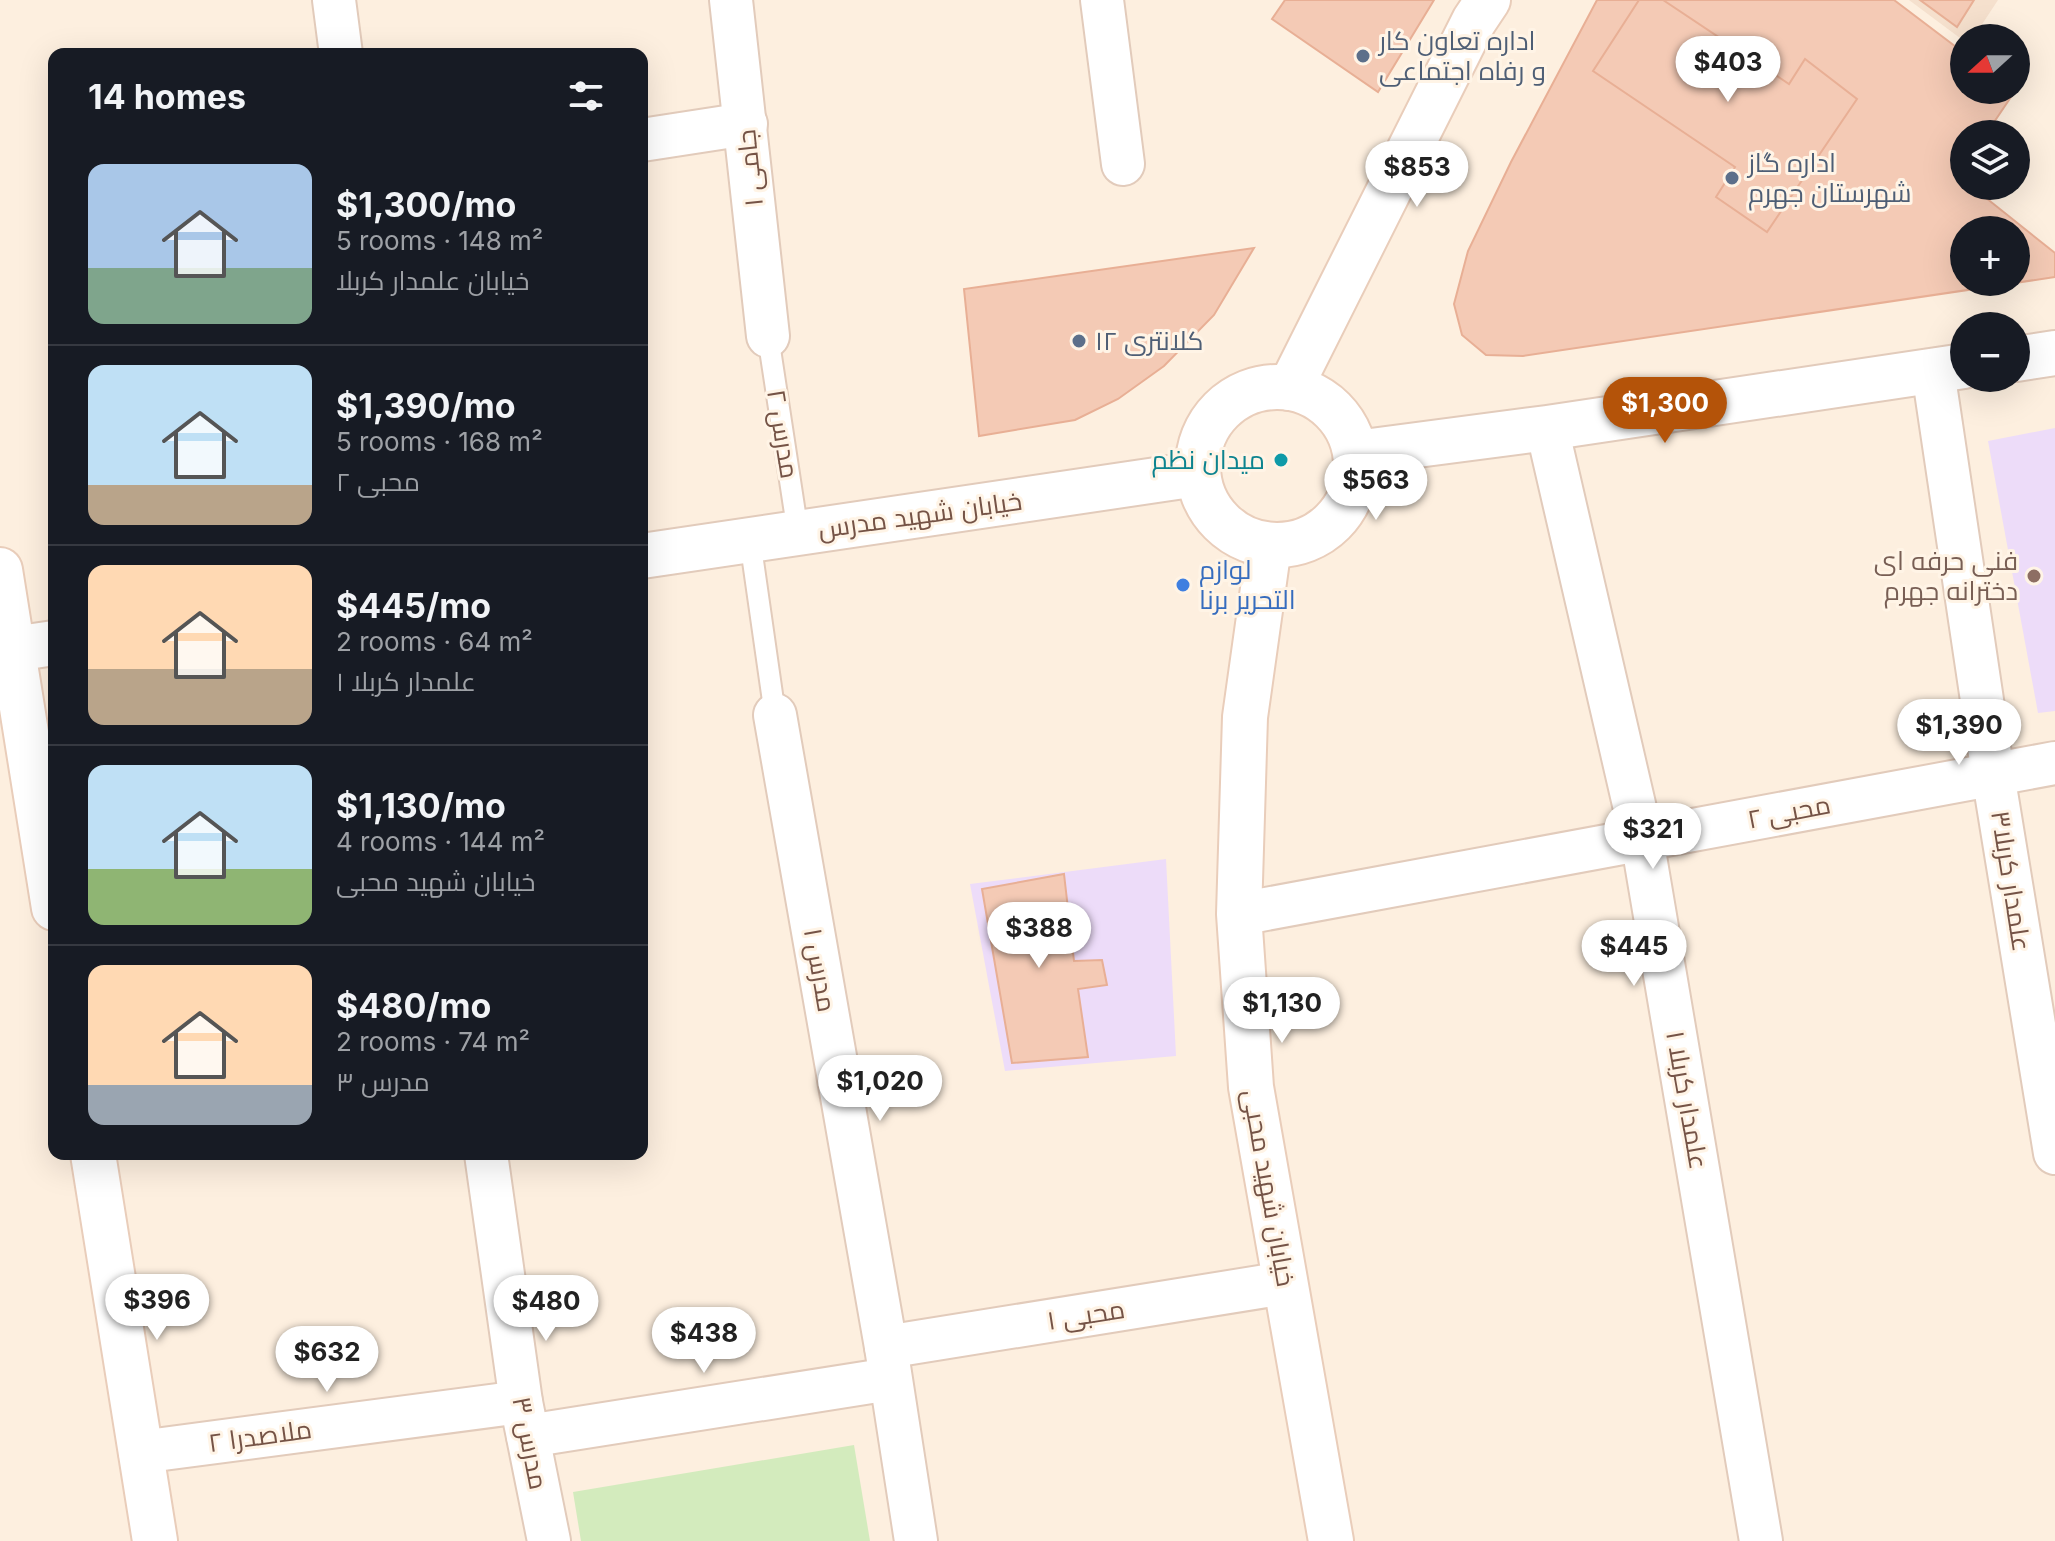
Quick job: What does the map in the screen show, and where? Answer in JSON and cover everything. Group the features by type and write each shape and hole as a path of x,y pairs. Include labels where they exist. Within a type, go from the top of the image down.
{"main road":[{"path":"1290,388 1485,1"},
{"path":"2030,357 2055,353"},
{"path":"1356,453 1948,369"},
{"path":"1266,387 1290,388 1314,395 1333,410 1348,430 1356,453 1356,478 1349,501 1335,521 1316,536 1293,545 1269,546 1243,539 1220,523 1205,500 1197,474 1198,450 1207,427 1222,407 1242,394 1266,387"},
{"name":"خیابان شهید مدرس","path":"648,555 1197,474"},
{"name":"خیابان شهید محبی","path":"1269,546 1245,717 1239,914 1251,1087 1331,1541"},
{"path":"0,570 22,647 48,859"},
{"path":"94,1160 155,1541"}],"street":[{"path":"334,0 340,48"},
{"name":"جامی ۱","path":"731,0 768,336"},
{"path":"1102,0 1123,164"},
{"path":"648,139 746,124"},
{"name":"علمدار کربلا۳","path":"1948,369 1993,774 2055,1153"},
{"name":"علمدار کربلا ۱","path":"1547,428 1642,839 1761,1541"},
{"name":"مدرس ۱","path":"775,715 916,1541"},
{"name":"محبی ۲","path":"1239,914 2055,763"},
{"name":"مدرس ۳","path":"487,1160 525,1419 549,1541"},
{"name":"محبی ۱","path":"525,1419 888,1363 1285,1283"},
{"name":"ملاصدرا ۲","path":"140,1452 525,1419"}],"lane":[{"name":"مدرس ۲","path":"768,336 798,533"},
{"name":"مدرس ۱","path":"750,540 775,715"}],"shaded area":[{"path":"1909,0 1998,0 1982,24 1950,24 1950,31"},
{"name":"فنی حرفه ای دخترانه جهرم","path":"2055,428 2055,711 2038,713 1988,441"},
{"path":"1166,859 1176,1056 1005,1071 970,884"}],"green space":[{"path":"854,1445 870,1541 581,1541 573,1492"}],"building":[{"name":"اداره تعاون کار و رفاه اجتماعی","path":"1285,0 1434,0 1378,92 1272,19"},
{"name":"اداره گاز شهرستان جهرم","path":"1597,0 1894,0 1950,42 1950,104 2006,104 1995,120 1950,120 1950,200 1989,200 2009,216 1950,216 1950,293 1523,356 1486,355 1462,335 1454,304 1468,251 1511,162"},
{"name":"اداره گاز شهرستان جهرم","path":"1639,0 1663,0 1789,84 1805,59 1857,99 1767,232 1716,197 1735,167 1593,71"},
{"path":"1920,0 1974,0 1959,24 1953,24"},
{"name":"اداره گاز شهرستان جهرم","path":"2030,233 2055,253 2055,277 2030,281"},
{"name":"کلانتری ۱۲","path":"1254,248 1214,315 1164,366 1118,399 1075,420 979,436 964,289"},
{"path":"1064,874 1074,961 1102,960 1107,985 1078,989 1088,1057 1012,1063 982,889"}],"place":[{"name":"اداره تعاون کار و رفاه اجتماعی","path":"1363,56"},
{"name":"اداره گاز شهرستان جهرم","path":"1732,178"},
{"name":"کلانتری ۱۲","path":"1079,341"},
{"name":"میدان نظم","path":"1281,460"},
{"name":"فنی حرفه ای دخترانه جهرم","path":"2034,576"},
{"name":"لوازم التحریر برنا","path":"1183,585"}]}
